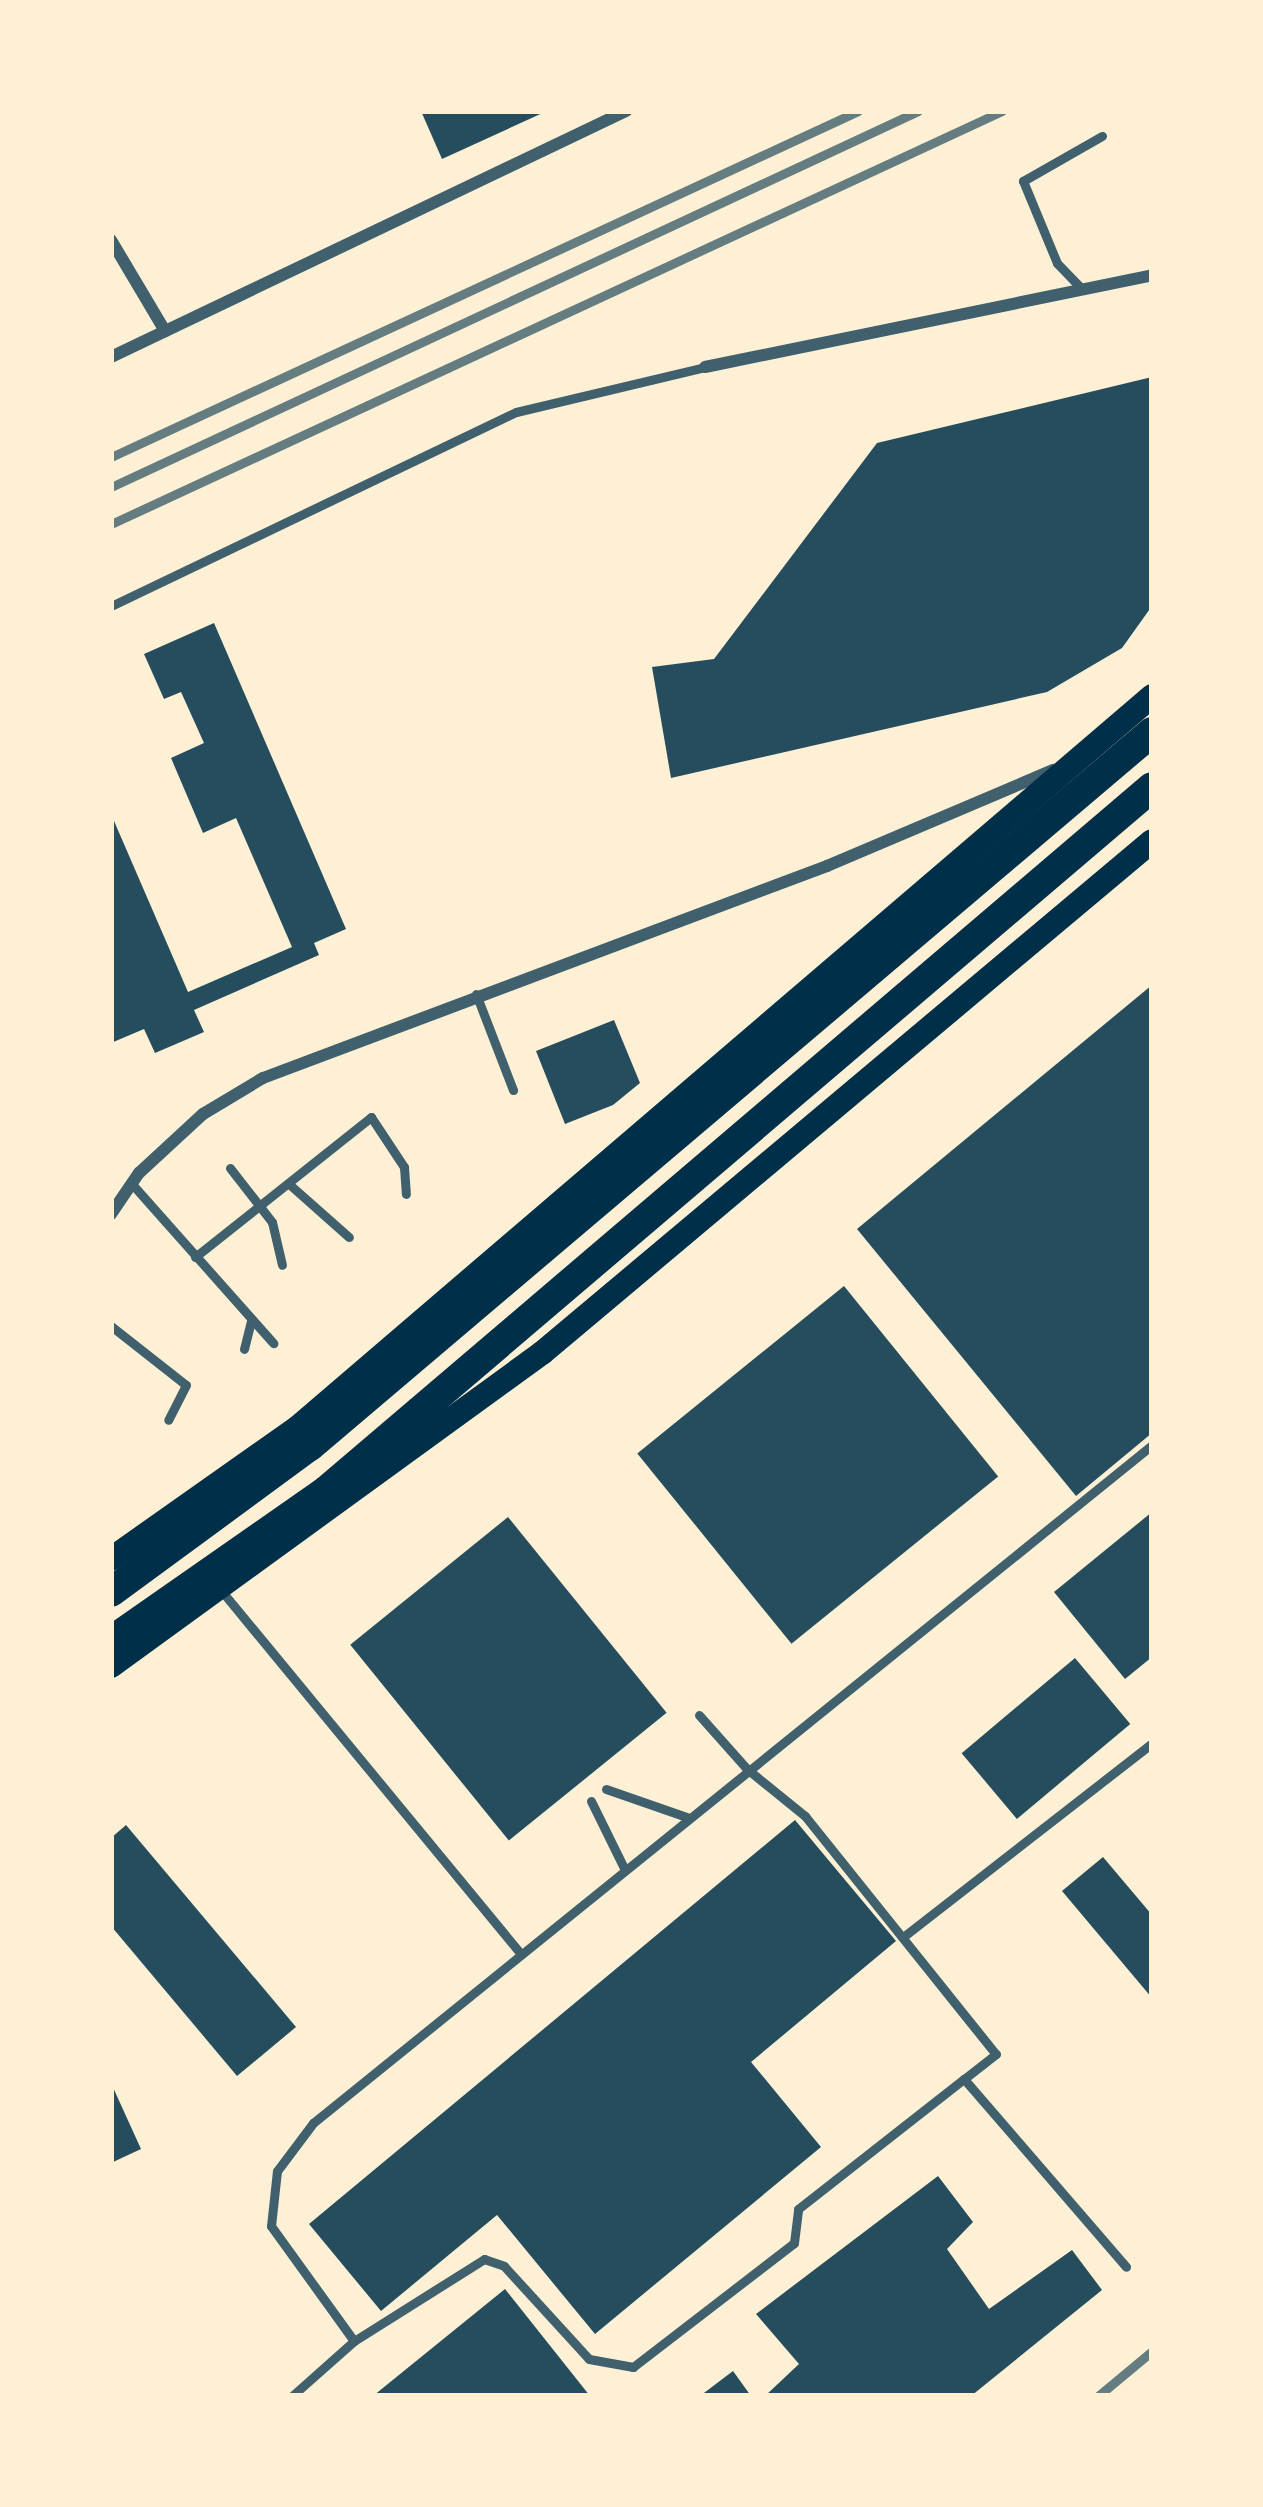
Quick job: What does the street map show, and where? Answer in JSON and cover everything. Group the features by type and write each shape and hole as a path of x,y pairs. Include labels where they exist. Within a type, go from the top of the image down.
{"highway":[{"path":"111,1592 310,1446 1152,732"},
{"path":"111,1641 326,1491 1152,787"}],"main road":[{"path":"111,1559 298,1427 1152,696"},
{"path":"111,1666 542,1353 1152,841"}],"street":[{"path":"111,357 602,116 626,111"},
{"path":"111,240 165,331"},
{"path":"705,367 1152,275"},
{"path":"111,1214 132,1184 203,1114 263,1078 476,994 827,866 1080,759"}],"lane":[{"path":"1082,290 1057,262 1023,181 1102,136"},
{"path":"111,606 516,412 705,367"},
{"path":"476,994 513,1090"},
{"path":"196,1257 370,1117 404,1168 406,1194"},
{"path":"230,1168 260,1207 282,1265"},
{"path":"132,1184 272,1343"},
{"path":"289,1184 349,1237"},
{"path":"244,1349 251,1320"},
{"path":"111,1326 186,1384 168,1420"},
{"path":"354,2341 271,2226 277,2171 313,2123 1152,1445"},
{"path":"220,1589 519,1952"},
{"path":"292,2396 354,2341 484,2259 504,2266 589,2359 633,2367 794,2243 797,2209 996,2054 806,1816 747,1769 699,1715"},
{"path":"903,1937 1152,1743"},
{"path":"606,1789 687,1817"},
{"path":"590,1801 624,1868"},
{"path":"964,2079 1126,2267"}],"building":[{"path":"421,111 547,111 442,159"},
{"path":"1152,377 1152,606 1122,648 1047,692 671,778 652,667 714,659 877,443"},
{"path":"214,623 346,929 314,943 319,955 194,1010 204,1032 155,1053 144,1029 111,1043 111,814 188,992 292,947 236,818 203,833 171,758 204,743 181,692 164,699 144,654"},
{"path":"1152,985 1152,1433 1076,1496 857,1229"},
{"path":"614,1020 640,1083 613,1105 565,1124 536,1051"},
{"path":"844,1286 998,1476 791,1644 637,1453"},
{"path":"1152,1512 1152,1657 1125,1679 1054,1592"},
{"path":"508,1517 667,1713 509,1841 350,1645"},
{"path":"1075,1658 1130,1724 1017,1819 962,1753"},
{"path":"795,1820 896,1941 751,2062 821,2147 595,2334 497,2215 381,2311 309,2224"},
{"path":"126,1825 296,2027 237,2076 111,1926 111,1838"},
{"path":"1103,1857 1152,1915 1152,1998 1062,1891"},
{"path":"111,2083 141,2149 111,2163"},
{"path":"938,2176 973,2222 947,2249 989,2309 1072,2250 1102,2290 971,2396 765,2396 799,2364 756,2314"},
{"path":"505,2289 590,2396 373,2396"},
{"path":"733,2371 751,2396 700,2396"}],"railway":[{"path":"111,457 858,111"},
{"path":"111,487 918,111"},
{"path":"111,524 1002,111"},
{"path":"1098,2396 1152,2351"}]}
